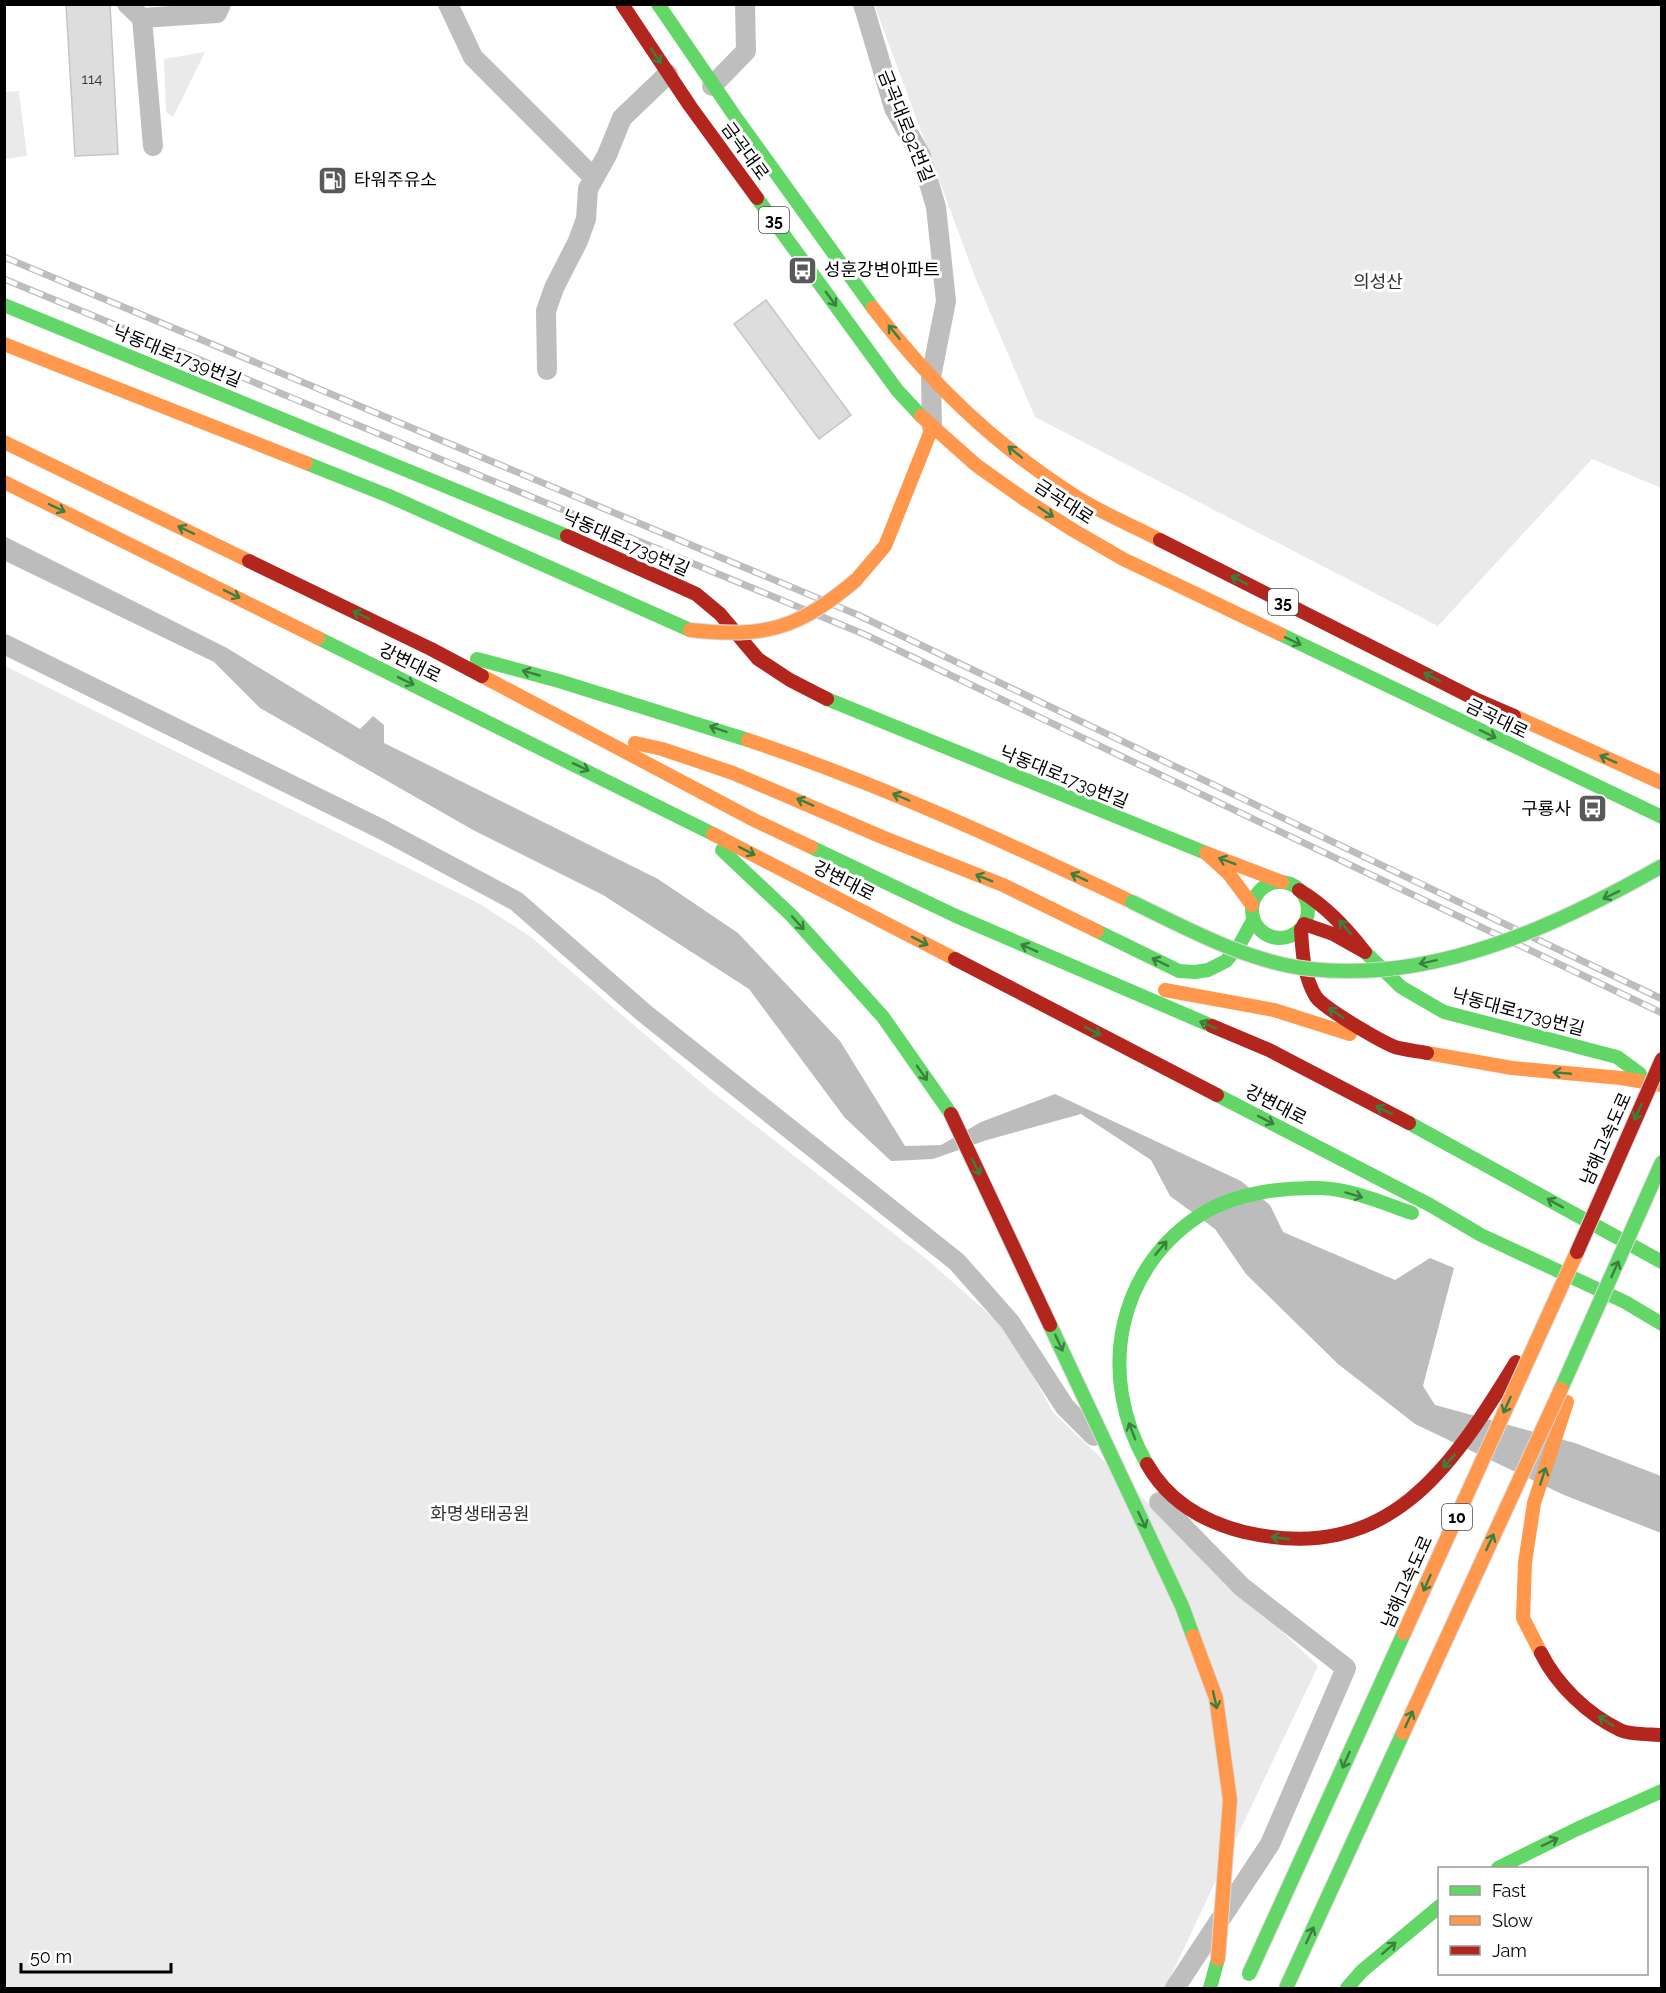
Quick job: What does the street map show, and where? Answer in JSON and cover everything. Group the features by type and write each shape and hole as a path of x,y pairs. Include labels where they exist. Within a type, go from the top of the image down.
{"main road":[{"name":"금곡대로","path":"622,4 668,74 897,390 932,428 982,470 1123,559 1662,818"},
{"name":"금곡대로","path":"657,4 712,86 853,282 932,377 970,417 1036,469 1080,499 1477,700 1662,783"},
{"name":"낙동대로1739번길","path":"4,305 529,519 696,594 720,614 758,659 790,680 837,704 1282,882"},
{"path":"4,344 389,496 690,630 723,634 760,633 784,627 823,608 856,580 885,546 932,428"},
{"name":"강변대로","path":"4,442 431,649 754,820 956,916 1269,1050 1412,1125 1662,1262"},
{"name":"강변대로","path":"4,482 695,824 1430,1205 1481,1235 1625,1302 1662,1324"},
{"path":"431,649 528,672 683,717 778,750 911,801 1001,840 1218,943 1246,954 1311,969 1361,971 1409,966 1444,959 1531,932 1619,891 1662,866"},
{"path":"587,732 662,748 733,773 882,837 1003,885 1179,971 1197,974 1215,969 1232,957 1253,920"},
{"path":"695,824 792,916 883,1017 951,1114 1182,1606 1216,1698 1230,1800 1218,1959 1210,1989"},
{"path":"1206,853 1229,874 1252,905"},
{"path":"1303,926 1291,936 1275,938 1260,931 1253,920 1252,905 1257,893 1273,883 1292,884 1322,903 1344,925 1365,952"},
{"path":"1299,890 1308,906 1303,926 1302,950 1309,982 1317,998 1334,1013 1395,1047"},
{"path":"1303,926 1333,934 1365,952"},
{"name":"낙동대로1739번길","path":"1365,952 1401,987 1444,1012 1617,1058 1640,1074"},
{"path":"1077,969 1206,999 1274,1010 1395,1047 1512,1068 1621,1078 1662,1086"},
{"name":"남해고속도로","path":"1242,1989 1552,1308 1662,1059"},
{"name":"10","path":"1285,1989 1593,1318 1662,1162"},
{"path":"1481,1235 1332,1189 1266,1191 1238,1197 1203,1212 1177,1231 1156,1253 1138,1282 1127,1306 1119,1340 1118,1367 1127,1419 1137,1446 1162,1486 1206,1519 1246,1532 1297,1540 1338,1537 1377,1523 1407,1504 1454,1455 1552,1308"},
{"path":"1625,1302 1662,1340"},
{"path":"1593,1318 1534,1503 1525,1563 1523,1618 1547,1665 1580,1704 1622,1731 1662,1735"},
{"path":"1502,1867 1576,1829 1662,1791"},
{"path":"1347,1989 1362,1971 1438,1908"}],"street":[{"path":"127,4 142,18 153,146"},
{"path":"142,18 217,13 221,4"},
{"path":"448,4 473,57 593,177"},
{"path":"712,86 746,51 745,4"},
{"name":"금곡대로92번길","path":"863,4 894,108 921,156 936,207 946,301 932,377 932,428"},
{"path":"547,370 546,311 554,288 586,219 588,189 607,155 622,118 668,74"},
{"path":"4,644 381,829 516,901 644,1013 957,1262 1010,1322 1065,1407 1242,1587 1346,1668 1270,1844 1175,1989"}],"green space":[{"name":"의성산","path":"874,4 1661,5 1661,488 1592,459 1438,626 1035,417 975,277"},
{"path":"205,52 173,117 166,112 164,59"},
{"path":"19,91 27,156 5,159 5,92"},
{"name":"화명생태공원","path":"5,666 480,904 531,937 706,1087 930,1262 1008,1331 1053,1412 1318,1666 1165,1988 5,1988"}],"shaded area":[{"path":"4,536 227,648 360,729 373,716 384,725 384,743 658,879 738,933 840,1041 905,1146 941,1145 981,1122 1055,1094 1241,1181 1270,1205 1283,1232 1395,1280 1430,1258 1454,1268 1423,1386 1435,1405 1575,1443 1661,1476 1661,1533 1564,1495 1415,1424 1338,1364 1246,1274 1215,1229 1170,1196 1151,1160 1081,1114 987,1140 933,1159 891,1161 845,1118 749,989 603,895 473,830 260,708 214,662 5,561"}],"building":[{"path":"66,4 110,4 118,154 75,156"},
{"path":"766,300 851,415 819,439 734,324"}],"railway":[{"path":"4,257 858,615 1662,999"},
{"path":"4,279 866,635 1662,1013"}],"traffic: fast":[{"path":"658,4 734,115 873,308"},
{"path":"757,198 897,390 921,416"},
{"path":"4,305 567,536"},
{"path":"306,463 389,496 690,630"},
{"path":"1280,634 1662,817"},
{"path":"318,638 713,834"},
{"path":"477,659 559,681 748,740"},
{"path":"827,699 1206,853"},
{"path":"811,847 956,916 1212,1026"},
{"path":"722,850 792,916 883,1017 951,1114"},
{"path":"1132,902 1218,943 1263,959 1310,969 1356,971 1403,967 1448,958 1493,945 1537,929 1580,909 1662,866"},
{"path":"1280,882 1291,884 1300,890 1306,899 1308,910 1306,921 1300,930 1291,936 1280,938 1269,936 1260,930 1254,921 1252,910 1254,899 1260,890 1269,884 1280,882"},
{"path":"1097,931 1179,971 1195,972 1208,970 1226,961 1240,944 1253,920"},
{"path":"1365,952 1401,987 1444,1012 1617,1057 1640,1074"},
{"path":"1217,1095 1430,1205 1481,1235 1625,1302 1662,1324"},
{"path":"1409,1123 1662,1262"},
{"path":"1561,1389 1662,1162"},
{"path":"1147,1464 1131,1430 1122,1395 1119,1360 1123,1325 1134,1292 1151,1262 1175,1235 1218,1205 1261,1192 1291,1189 1320,1188 1343,1191 1412,1213"},
{"path":"1050,1325 1182,1606 1193,1636"},
{"path":"1249,1974 1404,1633"},
{"path":"1286,1988 1403,1733"},
{"path":"1500,1867 1662,1791"},
{"path":"1347,1988 1362,1971 1438,1908"},
{"path":"1210,1988 1218,1959"}],"traffic: slow":[{"path":"873,308 942,388 1019,457 1078,498 1160,540"},
{"path":"4,344 306,463"},
{"path":"921,416 976,465 1073,530 1123,559 1280,634"},
{"path":"856,580 885,546 932,428"},
{"path":"4,442 249,561"},
{"path":"4,482 318,638"},
{"path":"690,630 740,632 761,631 780,626 816,610 856,580"},
{"path":"482,676 754,820 811,847"},
{"path":"1514,716 1662,783"},
{"path":"748,740 846,775 942,815 1132,902"},
{"path":"635,743 662,749 733,773 882,837 1003,885 1097,931"},
{"path":"713,834 955,959"},
{"path":"1252,905 1229,874 1206,853 1282,882"},
{"path":"1165,990 1274,1010 1350,1034"},
{"path":"1427,1053 1512,1068 1621,1078 1662,1085"},
{"path":"1404,1633 1577,1252"},
{"path":"1403,1733 1561,1389"},
{"path":"1541,1653 1523,1618 1525,1563 1534,1503 1567,1402"},
{"path":"1193,1636 1216,1698 1230,1800 1218,1959"}],"traffic: jam":[{"path":"622,4 690,106 757,198"},
{"path":"567,536 696,594 720,614 758,659 790,680 827,699"},
{"path":"1160,540 1477,700 1514,716"},
{"path":"249,561 482,676"},
{"path":"1299,890 1335,918 1365,952 1333,934 1304,924"},
{"path":"1301,929 1306,973 1312,990 1321,1002 1388,1044 1427,1053"},
{"path":"955,959 1217,1095"},
{"path":"1212,1026 1269,1050 1409,1123"},
{"path":"1577,1252 1662,1059"},
{"path":"951,1114 1050,1325"},
{"path":"1147,1464 1165,1489 1176,1499 1201,1516 1229,1528 1294,1539 1338,1535 1376,1521 1409,1500 1439,1472 1466,1439 1516,1362"},
{"path":"1541,1653 1564,1687 1596,1716 1624,1732 1662,1735"}],"place":[{"name":"타워주유소","path":"333,180"},
{"name":"성훈강변아파트","path":"803,270"},
{"name":"구룡사","path":"1592,809"}]}
